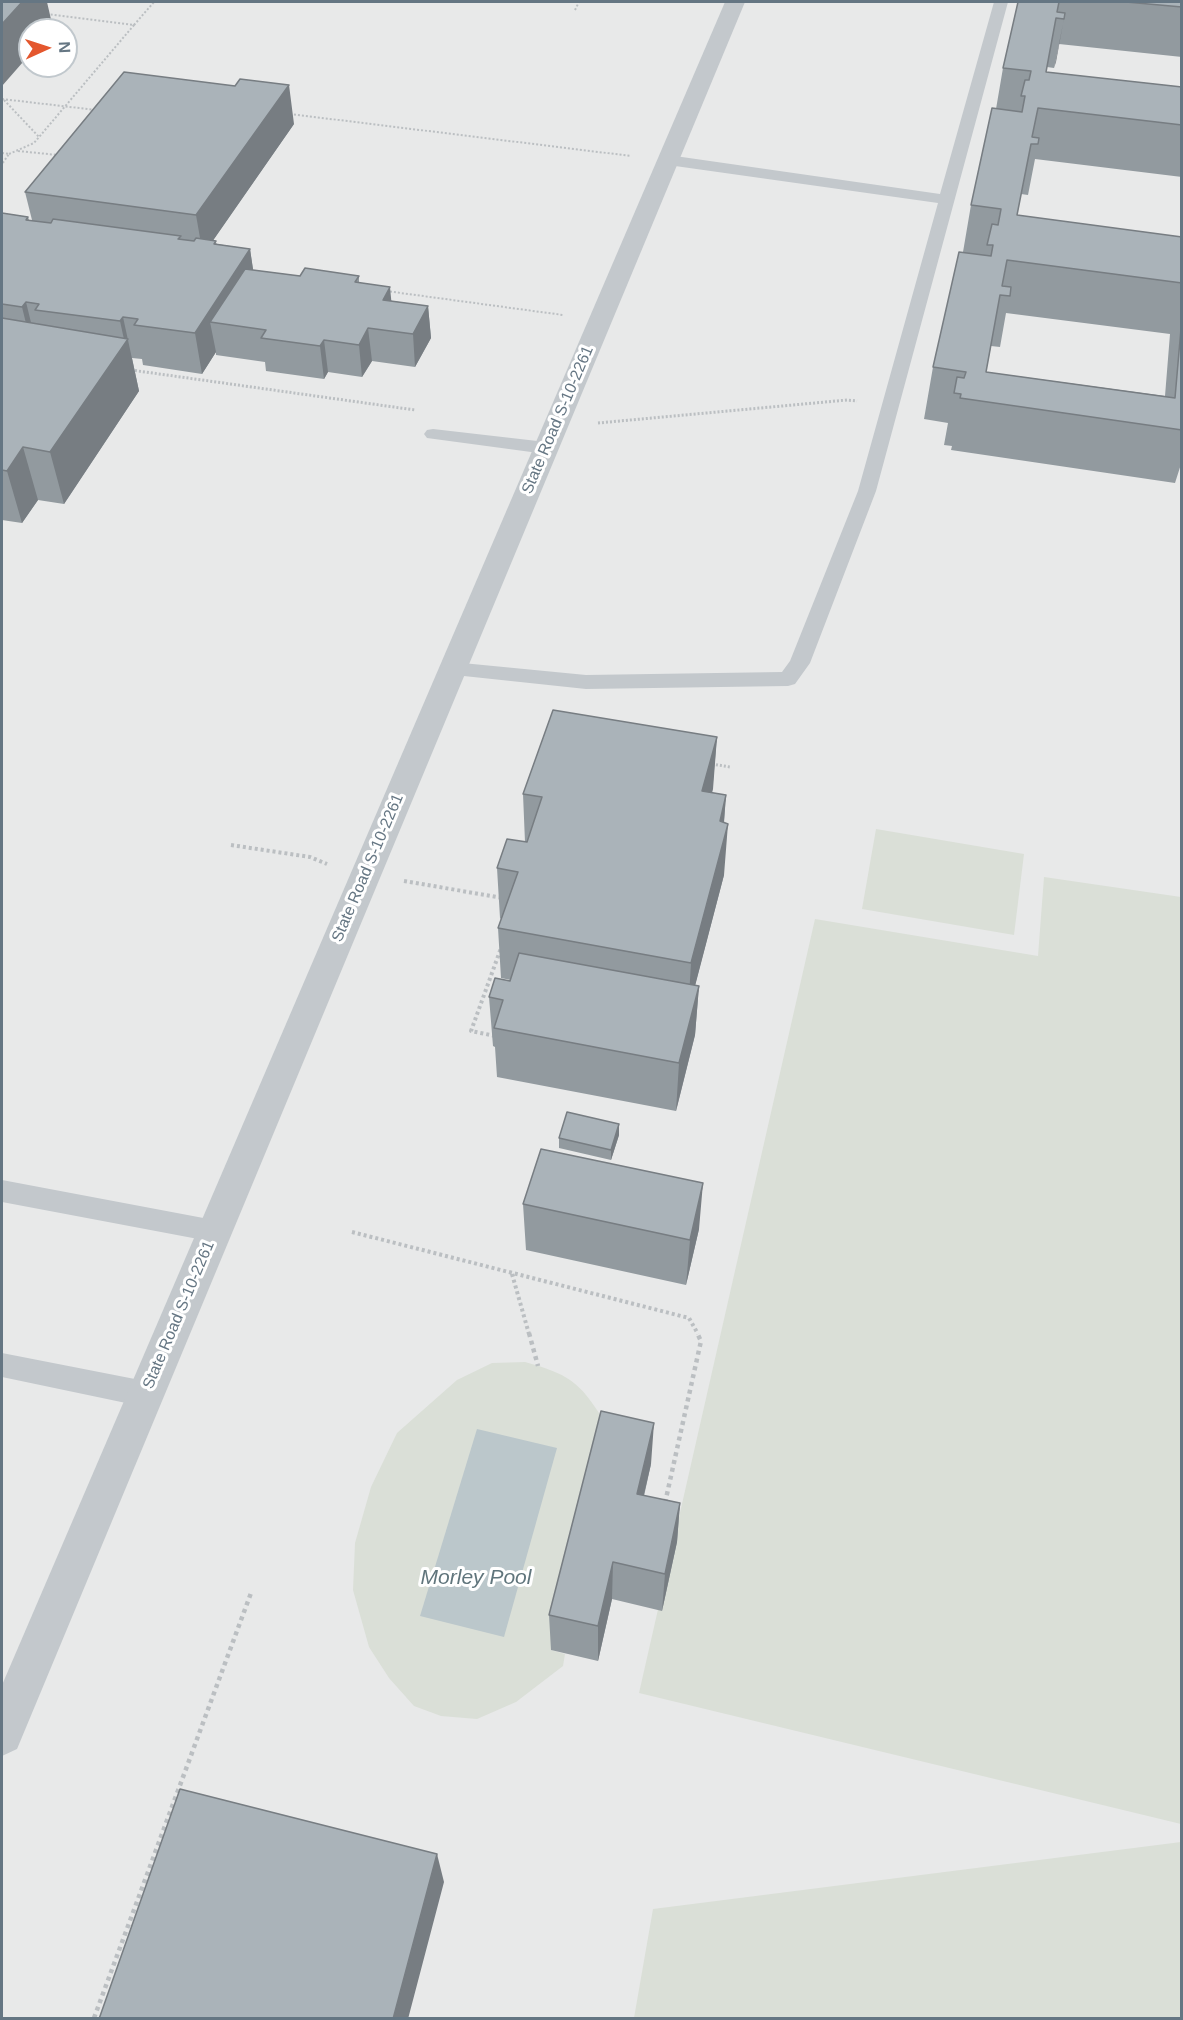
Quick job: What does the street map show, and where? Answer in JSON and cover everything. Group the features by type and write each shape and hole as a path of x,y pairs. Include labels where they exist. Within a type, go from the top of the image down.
{"street":[{"name":"State Road S-10-2261","path":"2,1734 735,2"}],"lane":[{"path":"452,669 586,682 788,679 800,663 867,491 1001,2"},
{"path":"668,160 946,200"},
{"path":"434,434 546,448"},
{"path":"2,1191 214,1231"},
{"path":"2,1365 145,1394"}],"path":[{"path":"2,153 9,154 34,143 154,2"},
{"path":"575,10 579,2"},
{"path":"46,14 134,25"},
{"path":"2,99 100,111"},
{"path":"2,99 39,137"},
{"path":"283,114 668,160"},
{"path":"17,151 66,154"},
{"path":"2,164 9,154"},
{"path":"377,290 600,320"},
{"path":"130,370 422,411"},
{"path":"558,419 586,424 847,400 890,406"},
{"path":"708,764 730,767"},
{"path":"231,845 310,857 339,870 507,899"},
{"path":"496,1036 471,1031 503,942"},
{"path":"352,1232 689,1318 701,1341 662,1515"},
{"path":"512,1273 538,1366"},
{"path":"94,2019 251,1593"}],"shaded area":[{"path":"2,2 1181,2 1181,2018 2,2018"},
{"path":"876,829 1024,854 1014,935 862,909"},
{"path":"1044,877 1181,897 1181,1824 639,1693 815,919 1038,956"},
{"path":"525,1362 562,1375 571,1381 587,1396 603,1419 551,1650 565,1654 563,1666 516,1702 477,1719 441,1716 414,1706 389,1678 369,1647 353,1590 355,1543 371,1487 397,1433 457,1380 492,1363"},
{"path":"1181,1842 1181,2018 634,2018 653,1909"}],"water":[{"name":"Morley Pool","path":"477,1429 557,1448 504,1637 420,1616"}],"building":[{"path":"2,2 22,2 2,24"},
{"path":"1018,2 1059,2 1057,12 1065,13 1064,19 1056,18 1046,72 1182,87 1182,125 1038,108 1032,137 1039,138 1038,144 1031,144 1017,215 1182,237 1182,283 1007,260 1002,286 1011,287 1010,296 1000,295 986,372 1175,398 1182,317 1182,430 960,398 961,394 954,393 957,377 964,378 966,372 933,367 959,252 991,256 993,245 987,245 992,224 998,225 1001,209 971,205 992,108 1022,112 1025,96 1021,96 1025,80 1029,80 1031,71 1003,68"},
{"path":"1126,2 1182,2 1182,7"},
{"path":"124,72 235,86 240,79 289,85 196,215 25,192"},
{"path":"2,213 28,217 26,220 51,223 53,219 181,236 178,239 194,241 196,238 216,241 214,244 250,249 195,333 134,325 138,319 123,317 120,321 35,310 39,304 26,302 22,307 2,304"},
{"path":"305,268 359,276 355,282 390,287 383,300 428,306 413,334 368,328 359,345 324,340 320,346 261,338 266,330 210,322 245,269 300,276"},
{"path":"2,318 128,339 50,452 23,447 7,471 2,470"},
{"path":"553,710 717,737 702,791 726,795 720,821 728,824 691,963 498,928 518,872 497,868 507,839 527,842 542,797 523,794"},
{"path":"519,953 699,986 679,1063 494,1028 503,1000 489,997 495,978 510,981"},
{"path":"567,1112 619,1124 611,1150 559,1138"},
{"path":"541,1149 703,1183 690,1240 523,1204"},
{"path":"601,1411 654,1423 637,1494 680,1503 665,1574 613,1562 598,1626 549,1615"},
{"path":"180,1789 437,1854 393,2019 99,2019"}]}
